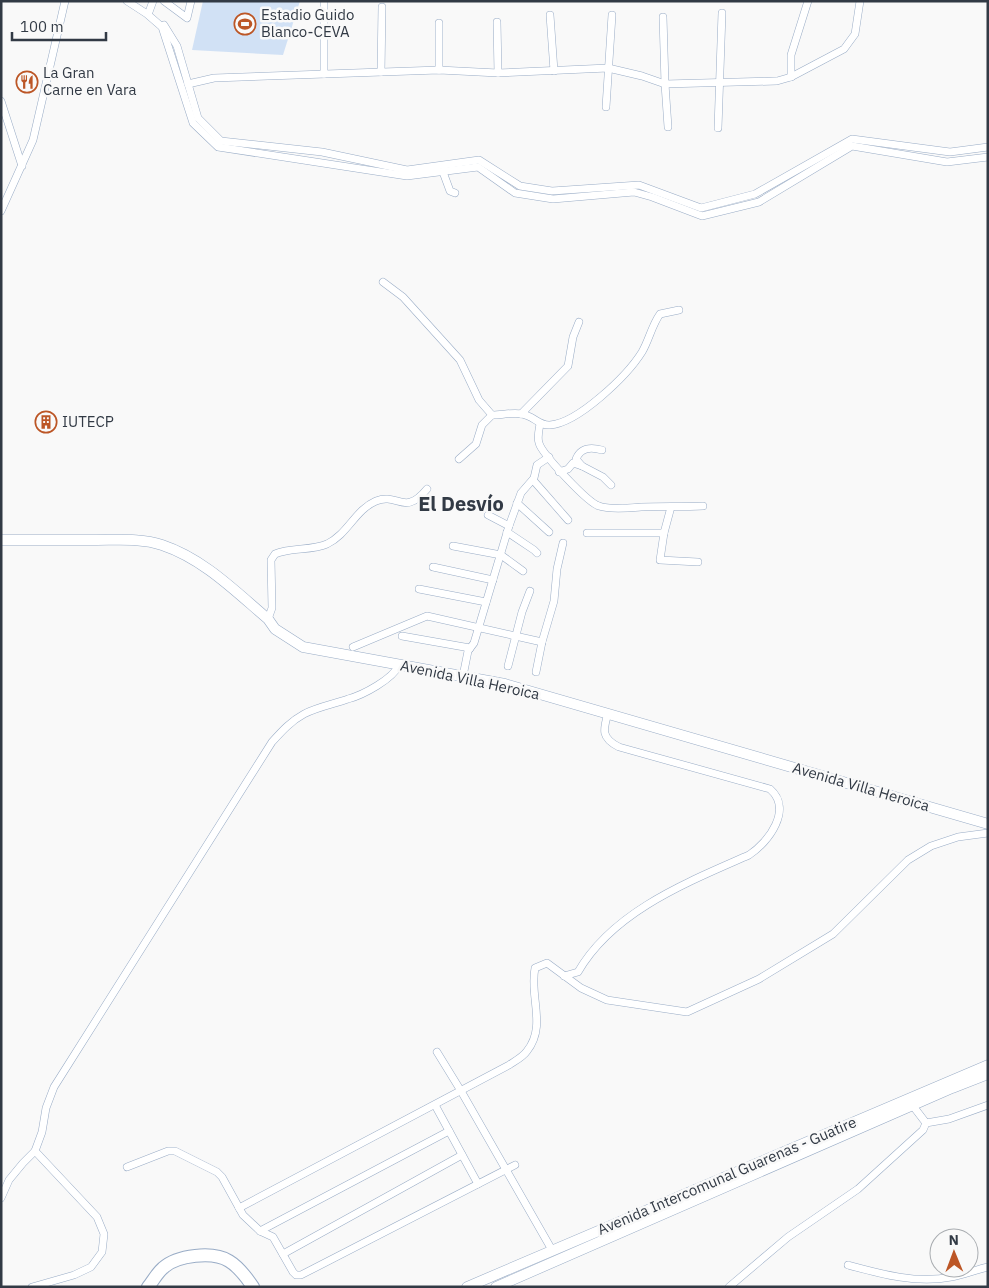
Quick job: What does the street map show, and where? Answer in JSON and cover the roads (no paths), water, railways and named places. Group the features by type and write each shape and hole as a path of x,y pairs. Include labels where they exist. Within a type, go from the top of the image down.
{"highway":[{"path":"148,1287 164,1267 185,1256 206,1255 228,1260 246,1276 253,1287"}],"main road":[{"name":"Avenida Villa Heroica","path":"1,540 126,540 152,542 180,552 210,570 268,620 275,629 303,647 505,684 988,824"},
{"name":"Avenida Intercomunal Guarenas - Guatire","path":"467,1287 988,1065"},
{"name":"Avenida Intercomunal Guarenas - Guatire","path":"496,1287 988,1074"}],"street":[{"path":"1,211 33,140 65,1"},
{"path":"127,1 162,27 193,123 218,147 407,176 478,167 515,193 552,199 634,192 702,216 759,202 852,146 947,162 988,157"},
{"path":"134,1 164,26 177,46 198,118 221,141 322,152 407,170 479,160 520,186 552,191 639,185 701,208 755,194 852,139 950,152 988,147"},
{"path":"149,12 153,1"},
{"path":"164,1 187,18 191,1"},
{"path":"324,1 324,74"},
{"path":"791,78 791,55 808,1"},
{"path":"188,84 214,78 439,70 498,73 608,68 665,84 777,81 791,78 844,50 855,34 860,1"},
{"path":"381,72 382,7"},
{"path":"718,128 722,13"},
{"path":"550,15 554,71"},
{"path":"606,107 612,15"},
{"path":"663,17 668,126"},
{"path":"439,22 439,70"},
{"path":"497,22 498,73"},
{"path":"1,101 22,166"},
{"path":"443,172 450,191 455,193"},
{"path":"383,282 403,297 460,360 479,400 492,415"},
{"path":"459,459 476,444 482,425 492,415 521,414 532,418 540,424 553,425 565,421 591,406 641,354 660,314 679,310"},
{"path":"521,414 568,366 573,337 579,322"},
{"path":"540,424 538,442 543,452 585,497 599,506 622,508 702,506"},
{"path":"582,466 576,459 582,450 590,448 602,450"},
{"path":"463,676 470,648 474,643 517,503 521,493 533,480 537,464 549,458"},
{"path":"560,472 568,469 574,463 603,477 611,485"},
{"path":"533,480 568,520"},
{"path":"268,620 272,608 271,560 275,554 284,551 314,548 329,543 350,526 359,512 366,506 383,499 409,503 418,498 427,489"},
{"path":"517,503 549,532"},
{"path":"671,507 664,533 660,560 698,562"},
{"path":"488,515 508,529 537,554"},
{"path":"588,533 664,533"},
{"path":"536,672 542,642 554,601 557,569 563,543"},
{"path":"453,546 501,555 523,571"},
{"path":"434,567 493,580"},
{"path":"418,589 486,602"},
{"path":"508,666 515,636 530,591"},
{"path":"353,647 427,616 542,642"},
{"path":"402,636 470,648"},
{"path":"1,1198 9,1180 36,1151 42,1132 46,1108 54,1087 272,742 288,724 306,713 351,698 384,681 396,671 399,665"},
{"path":"564,976 578,972 586,959 606,938 649,904 758,849 767,840 779,815 781,804 777,795 770,789 610,743 605,735 604,728 608,713"},
{"path":"239,1208 509,1065 527,1052 536,1036 537,1013 533,978 535,968 547,963 581,988 607,1000 687,1012 759,979 833,934 908,860 931,846 958,837 988,833"},
{"path":"437,1052 552,1250"},
{"path":"435,1105 478,1184"},
{"path":"926,1123 949,1119 988,1105"},
{"path":"913,1106 926,1123"},
{"path":"729,1287 788,1237 858,1189 924,1130 926,1123"},
{"path":"260,1230 449,1131"},
{"path":"32,1287 74,1275 91,1267 102,1252 104,1234 97,1217 36,1151"},
{"path":"127,1167 168,1151 175,1151 216,1172 228,1186 243,1215 260,1230 273,1237 293,1272 296,1275 301,1275 515,1165"},
{"path":"283,1254 462,1155"},
{"path":"848,1265 888,1275 936,1279 988,1267"}],"place":[{"name":"Estadio Guido Blanco-CEVA","path":"245,24"},
{"name":"La Gran Carne en Vara","path":"27,82"},
{"name":"IUTECP","path":"46,422"}],"district":[{"name":"El Desvío","path":"461,504"}]}
